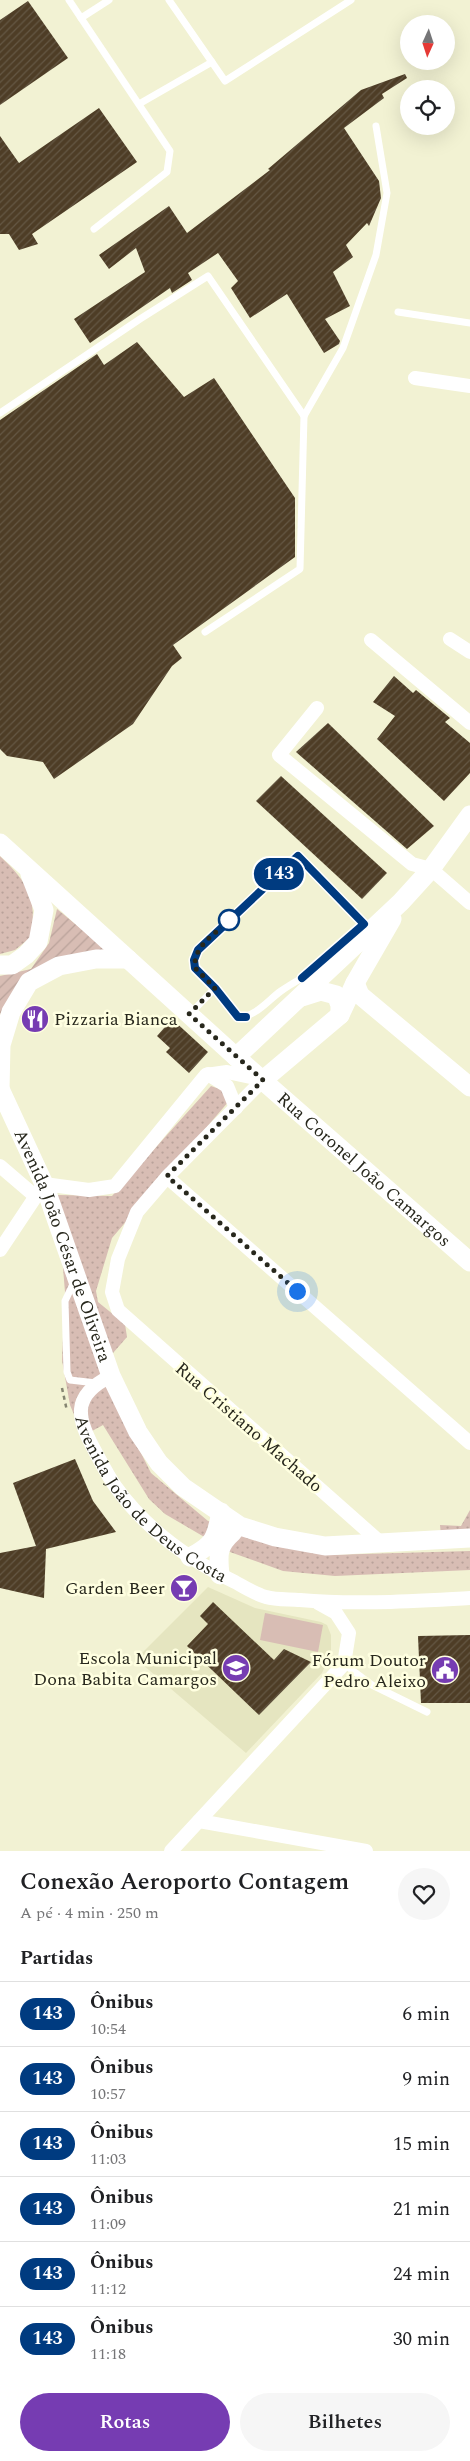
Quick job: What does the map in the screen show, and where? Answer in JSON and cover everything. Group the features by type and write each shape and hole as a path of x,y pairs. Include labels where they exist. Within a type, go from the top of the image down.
{"main road":[{"path":"0,843 28,871 128,958 236,1057 299,998 309,980 402,902 431,869 470,816"},
{"path":"0,965 12,965 26,955 38,942 44,910 28,871"},
{"path":"263,1080 340,1015 355,983 402,902"},
{"path":"0,1089 2,1045 11,1012 29,982 59,966 96,959 128,958"},
{"path":"309,980 332,985 355,983"},
{"path":"355,983 360,995 470,1087"},
{"path":"299,998 321,991 329,992 336,995 340,1004 340,1015"},
{"name":"Rua Coronel João Camargos","path":"236,1057 470,1262"},
{"name":"Avenida João César de Oliveira","path":"0,1089 77,1277 104,1380"},
{"name":"Avenida João de Deus Costa","path":"104,1380 158,1464 183,1487 240,1526 275,1537 326,1546 470,1538"},
{"path":"190,1557 205,1550 216,1536 220,1512"},
{"path":"220,1575 218,1557 222,1541 240,1526"}],"street":[{"path":"415,378 470,386"},
{"path":"450,638 470,652"},
{"path":"371,640 470,723"},
{"path":"317,708 279,755 412,864 431,869 470,903"},
{"path":"0,1166 40,1190 89,1190 115,1186 206,1075 227,1072 263,1080"},
{"path":"208,1074 227,1086 236,1108"},
{"path":"263,1080 167,1176 470,1443"},
{"name":"Rua Cristiano Machado","path":"167,1176 137,1212 118,1259 112,1292 118,1310 381,1543"},
{"path":"0,1250 40,1190"},
{"name":"Avenida João de Deus Costa","path":"104,1380 85,1396 79,1408 86,1436 115,1486 148,1524 190,1557 220,1575 266,1597 315,1601 386,1602 470,1598"},
{"path":"171,1851 344,1664 349,1633 336,1613 315,1601"},
{"path":"199,1820 366,1851"}],"lane":[{"path":"69,0 170,151 167,172 94,229"},
{"path":"81,18 109,0"},
{"path":"170,0 225,81 351,0"},
{"path":"140,104 212,62"},
{"path":"206,632 300,569 304,416 342,348 376,255 387,192 376,126"},
{"path":"0,413 208,276 304,416"},
{"path":"398,312 470,323"},
{"path":"298,856 364,924 309,980 246,1017 238,1017 215,988 195,968 194,960 198,950 298,856"},
{"path":"189,1014 215,988"},
{"path":"77,1277 65,1300 67,1372 70,1380 104,1380"},
{"path":"344,1664 372,1685 427,1712"}],"shaded area":[{"path":"0,856 24,883 31,901 33,923 31,937 15,950 0,954"},
{"path":"57,909 107,950 33,972 4,1006 0,1015 0,976 31,969 49,943"},
{"path":"211,1086 222,1090 229,1101 112,1238 96,1291 98,1302 125,1324 127,1337 99,1369 151,1473 208,1521 327,1555 470,1551 470,1570 335,1576 283,1571 230,1552 165,1514 149,1499 103,1425 83,1436 70,1405 62,1360 65,1292 57,1195 112,1196"},
{"path":"470,1510 470,1533 441,1536 440,1525 461,1526"},
{"name":"Escola Municipal Dona Babita Camargos","path":"208,1587 255,1608 321,1622 327,1625 331,1635 331,1653 322,1673 246,1753 136,1659"},
{"path":"265,1613 323,1625 318,1652 260,1640"}],"building":[{"path":"28,1 68,58 0,105 0,20"},
{"path":"405,74 407,78 400,80 400,82 382,94 384,98 344,128 379,181 381,198 369,226 367,223 346,245 353,257 333,272 350,306 325,319 340,341 339,344 324,353 287,294 250,318 231,288 238,281 218,253 188,273 192,280 172,293 170,288 90,343 74,319 145,272 136,248 109,269 99,255 169,206 187,233 270,170 268,169 361,90"},
{"path":"99,108 137,162 32,234 38,244 19,250 9,234 0,234 0,136 19,163"},
{"path":"137,342 184,397 214,378 295,498 295,557 173,645 182,658 172,666 133,724 54,779 43,762 7,756 0,749 0,420 97,354 104,365"},
{"path":"394,676 413,693 416,690 450,718 445,722 470,743 470,773 444,801 377,739 395,716 373,702"},
{"path":"328,723 434,826 407,849 296,752"},
{"path":"281,776 387,873 362,899 256,801"},
{"path":"172,1019 208,1052 189,1073 166,1052 170,1048 157,1036"},
{"path":"75,1459 93,1501 116,1532 46,1549 44,1598 0,1588 0,1553 36,1546 13,1483"},
{"path":"213,1602 274,1660 284,1649 311,1662 259,1715 187,1646 208,1624 200,1616"},
{"name":"Fórum Doutor Pedro Aleixo","path":"470,1635 470,1703 421,1703 418,1636"}],"bus line":[{"name":"143","path":"246,1017 238,1017 215,988 195,968 194,960 198,950 298,856 364,924 302,978"}],"place":[{"name":"Pizzaria Bianca","path":"35,1019"},
{"name":"Garden Beer","path":"184,1588"},
{"name":"Escola Municipal Dona Babita Camargos","path":"236,1668"},
{"name":"Fórum Doutor Pedro Aleixo","path":"445,1670"}],"route":[{"path":"229,920 198,950 194,960 195,968 215,988 189,1014 263,1080 167,1176 297,1291"}]}
